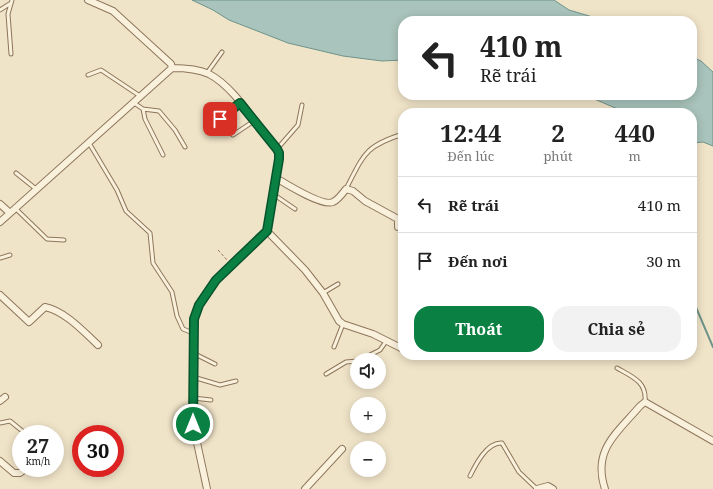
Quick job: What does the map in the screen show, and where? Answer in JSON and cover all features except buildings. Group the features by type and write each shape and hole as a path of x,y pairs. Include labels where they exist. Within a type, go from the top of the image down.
{"street":[{"path":"88,0 112,11 171,64 172,68"},
{"path":"0,222 132,102 172,68 207,73 219,80 240,103 277,149 279,153 276,178 267,231 216,280 199,305 194,319 193,424 207,489"},
{"path":"276,178 312,197 328,203 335,201 346,189 353,190 365,201 398,219 398,227"},
{"path":"0,204 12,211"},
{"path":"267,231 305,270 324,293 342,324 373,334 398,347"},
{"path":"0,295 29,322 45,307 51,308 66,318 98,345"},
{"path":"605,489 601,476 604,450 645,402 713,441"},
{"path":"305,489 342,450"},
{"path":"0,461 12,471"},
{"path":"537,489 548,486 553,489"}],"lane":[{"path":"0,10 12,1"},
{"path":"11,54 8,14 12,1"},
{"path":"207,73 222,52"},
{"path":"88,75 101,70 140,96"},
{"path":"132,102 143,109 159,111 175,130 185,147"},
{"path":"209,124 217,121 240,103"},
{"path":"277,149 298,125 302,105"},
{"path":"143,109 143,115 163,155"},
{"path":"217,121 233,135 254,121"},
{"path":"346,189 360,162 372,146 398,136"},
{"path":"88,142 117,190 126,211 150,233 153,263 172,292 183,329 193,333"},
{"path":"16,173 36,189"},
{"path":"273,194 295,209"},
{"path":"12,211 47,239 64,240"},
{"path":"0,258 10,255"},
{"path":"324,293 338,284"},
{"path":"334,346 342,324"},
{"path":"374,353 380,350 387,340"},
{"path":"193,353 215,364"},
{"path":"326,374 346,362 350,362"},
{"path":"617,368 640,382 646,395 645,402"},
{"path":"193,377 220,385 236,381"},
{"path":"193,398 211,400"},
{"path":"0,423 10,420 16,425"},
{"path":"470,476 479,459 491,447 499,442 502,443 519,472 537,489"}],"path":[{"path":"218,250 232,264"}],"water":[{"path":"192,0 554,0 569,10 589,16 398,16 398,60 382,61 343,56 288,43 229,20"},
{"path":"697,59 713,72 713,146 703,142 697,143 697,108 615,108 597,100 697,100"}],"waterway":[{"path":"697,310 713,347"}],"route":[{"path":"193,424 194,319 199,305 216,280 267,231 279,159 277,149 240,103 220,119"}]}
